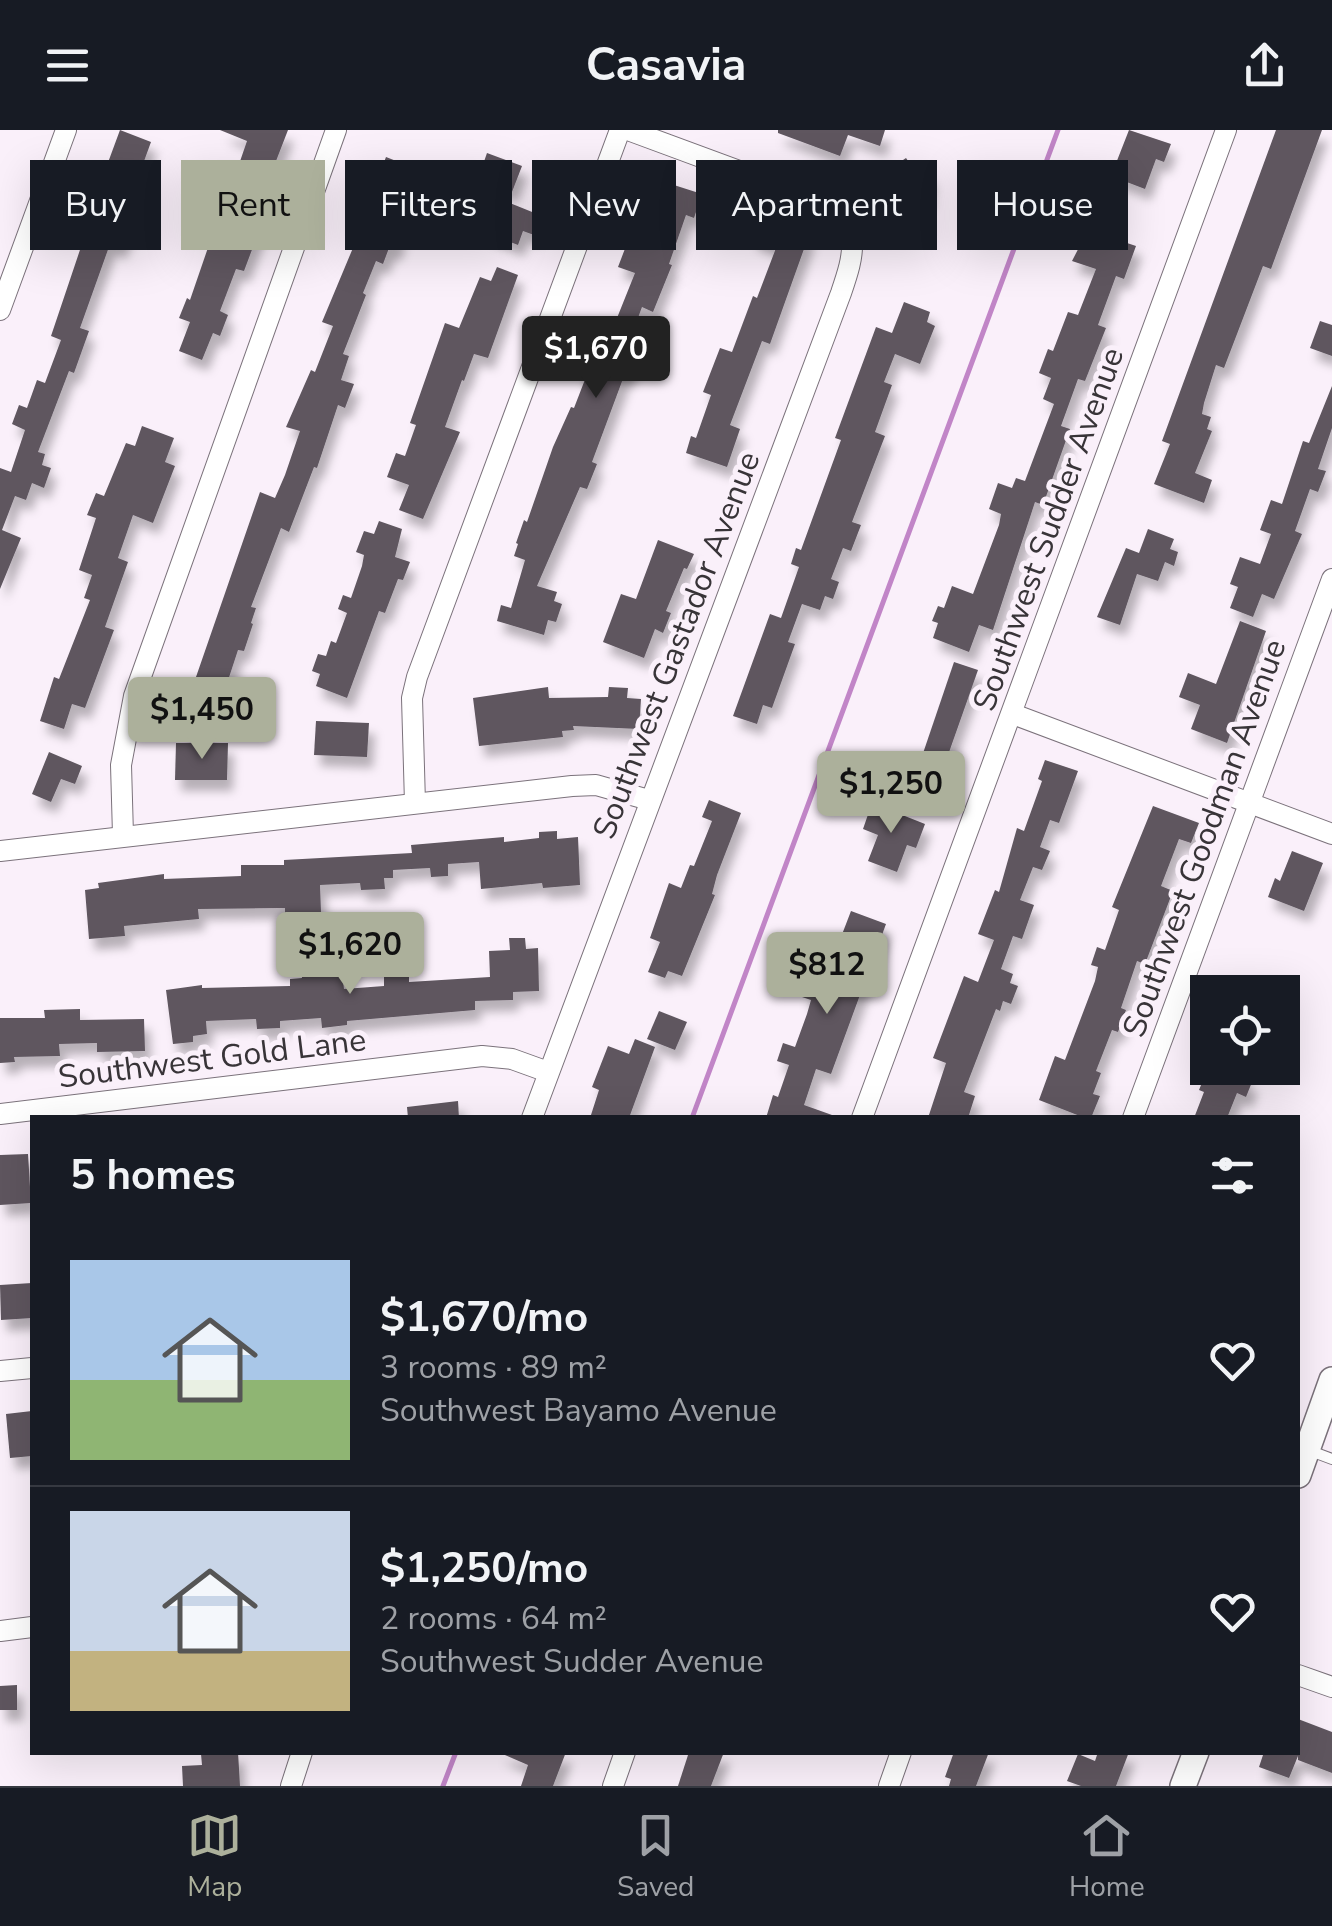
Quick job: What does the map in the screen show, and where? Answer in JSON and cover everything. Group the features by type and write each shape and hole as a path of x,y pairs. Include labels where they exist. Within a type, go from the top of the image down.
{"street":[{"path":"0,310 66,130"},
{"path":"124,835 121,765 134,696 336,130"},
{"path":"415,804 412,698 417,676 620,130"},
{"name":"Southwest Gastador Avenue","path":"533,1115 850,266 852,251 848,227 823,202 628,130"},
{"name":"Southwest Sudder Avenue","path":"863,1115 1226,130"},
{"name":"Southwest Goodman Avenue","path":"1134,1115 1332,579"},
{"path":"1012,714 1332,834"},
{"path":"0,851 596,785 650,800"},
{"name":"Southwest Gold Lane","path":"0,1114 482,1056 512,1059 548,1072"},
{"path":"0,1372 30,1368"},
{"path":"1300,1469 1332,1380"},
{"path":"0,1631 30,1627"},
{"path":"1300,1676 1332,1688"},
{"path":"290,1786 301,1755"},
{"path":"613,1786 625,1755"},
{"path":"889,1786 901,1755"},
{"path":"1183,1786 1195,1755"}],"lane":[{"path":"1307,1450 1332,1459"}],"building":[{"path":"120,130 151,142 144,160 109,160"},
{"path":"220,130 288,130 276,160 240,160 247,141"},
{"path":"778,130 885,130 880,146 848,135 840,156"},
{"path":"1129,130 1171,144 1164,162 1156,159 1145,189 1128,182 1128,160 1117,160"},
{"path":"1276,130 1322,130 1271,269 1263,266 1224,368 1216,365 1202,414 1211,417 1207,429 1212,431 1195,473 1212,480 1204,503 1154,484 1170,444 1162,441"},
{"path":"487,153 506,160 485,160"},
{"path":"512,162 522,166 512,192"},
{"path":"676,186 696,192 694,218 686,215 676,244"},
{"path":"512,204 532,212 532,234 523,231 518,245 512,243"},
{"path":"1128,243 1136,246 1124,279 1116,276 1098,325 1106,328 1085,381 1078,379 1061,426 1070,429 1043,505 1035,502 993,630 979,625 969,652 933,638 938,623 932,621 938,606 944,608 952,586 973,594 999,525 1001,514 989,509 998,483 1012,488 1016,478 1025,481 1054,404 1043,399 1051,378 1039,373 1048,349 1053,351 1068,312 1078,315 1096,269 1072,261 1078,250 1128,250"},
{"path":"80,250 108,250 80,328 89,331 38,452 45,454 42,465 51,468 44,488 32,483 26,500 15,496 2,530 21,538 0,589 0,468 11,472 25,430 12,424 19,405 27,408 37,380 45,383 61,340 51,336"},
{"path":"207,250 252,250 244,271 236,269 220,311 228,315 220,336 213,333 202,360 179,351 190,322 179,318 187,298 190,300"},
{"path":"352,250 388,250 383,264 376,261 343,354 349,356 341,380 354,384 345,408 338,405 317,468 314,467 289,532 281,528 251,607 256,608 244,651 238,650 217,714 187,703 260,492 275,498 285,475 300,431 286,427 311,370 315,372 333,326 322,322"},
{"path":"624,250 674,250 669,264 672,265 653,312 642,307 629,342 636,344 631,358 634,359 592,462 597,464 587,489 580,487 537,586 557,592 554,601 562,604 556,622 548,620 544,635 497,621 501,605 511,608 525,560 514,556 516,543 591,364 585,361 591,345 598,347 600,341 604,343 635,273 618,267"},
{"path":"775,250 804,250 770,344 762,341 730,425 740,429 727,467 686,453 691,436 696,438 711,395 703,392 720,348 732,352 753,296 757,298"},
{"path":"497,267 518,275 488,358 474,354 462,380 445,427 460,432 423,519 399,510 409,485 387,477 396,453 405,456 416,425 410,423 445,323 459,328 480,277 491,281"},
{"path":"904,302 930,312 927,322 935,326 920,364 895,354 884,382 892,385 875,432 885,436 852,522 861,525 851,551 843,548 831,579 839,582 833,599 825,596 820,610 802,604 788,642 795,644 772,708 763,705 757,724 733,716 770,614 781,618 799,567 791,564 796,548 801,550 841,440 835,438 876,327 892,333"},
{"path":"1320,321 1332,325 1332,356 1310,348"},
{"path":"1332,386 1332,428 1318,469 1326,471 1318,492 1310,489 1295,531 1302,534 1274,599 1262,594 1253,617 1230,608 1238,587 1230,584 1240,557 1260,564 1271,534 1260,530 1271,500 1282,504 1303,441 1309,443"},
{"path":"142,426 174,438 165,462 175,466 153,523 133,515 118,558 128,562 105,627 114,630 85,708 72,704 64,729 40,721 54,677 59,679 90,600 84,598 92,575 79,570 96,518 87,515 96,493 104,496 126,443 135,446"},
{"path":"379,521 402,529 395,557 410,562 403,580 398,579 385,613 379,611 347,698 316,686 320,674 312,671 318,654 326,656 331,641 336,643 347,613 338,609 343,595 351,598 362,566 364,555 356,552 364,531 374,534"},
{"path":"1148,529 1174,539 1170,549 1178,552 1174,566 1165,562 1158,581 1137,574 1120,625 1097,617 1126,548 1139,553"},
{"path":"658,540 694,554 666,611 671,613 663,633 655,629 644,658 603,642 621,594 636,599"},
{"path":"1240,621 1266,631 1227,743 1191,729 1200,705 1179,697 1188,673 1216,684"},
{"path":"954,662 978,670 941,775 918,768"},
{"path":"548,687 549,698 608,697 609,687 628,688 627,698 641,699 639,729 573,726 574,730 562,731 563,737 479,746 473,698"},
{"path":"316,721 369,723 367,757 314,755"},
{"path":"176,743 228,743 227,780 175,780"},
{"path":"49,752 82,766 75,784 61,779 51,802 32,794"},
{"path":"1045,760 1078,771 1059,823 1050,820 1040,847 1050,851 1042,870 1033,867 1020,900 1034,905 1022,939 1013,936 1001,969 1013,974 1010,983 1018,986 1011,1004 1003,1001 1000,1011 996,1009 964,1092 975,1096 969,1115 929,1115 946,1063 933,1058 964,976 978,982 994,940 978,934 995,890 999,892 1017,828 1024,831 1042,781 1038,779"},
{"path":"709,800 741,813 717,875 712,894 715,895 682,976 668,971 665,978 648,972 660,942 650,938 669,883 681,888 690,865 694,866 712,821 702,817"},
{"path":"872,803 925,824 916,848 907,845 897,872 868,861 878,835 863,829"},
{"path":"1153,806 1199,823 1191,843 1179,839 1161,886 1173,891 1145,964 1137,961 1121,1008 1126,1010 1118,1032 1112,1030 1096,1071 1101,1073 1093,1094 1100,1096 1092,1115 1077,1115 1039,1100 1055,1056 1065,1060 1095,981 1098,967 1091,965 1097,947 1105,950 1119,910 1112,907"},
{"path":"557,831 557,839 578,837 580,885 543,888 542,883 481,889 479,862 448,864 448,876 431,877 430,868 393,870 393,878 384,878 385,889 361,890 360,883 320,885 321,912 285,913 285,908 198,909 199,919 124,926 125,936 89,939 85,890 99,888 98,883 164,874 164,879 241,876 241,865 284,865 284,860 412,853 411,845 504,837 504,842 539,838 539,832"},
{"path":"1292,851 1323,863 1304,911 1268,897 1275,878 1280,881"},
{"path":"851,911 886,924 831,1074 816,1069 804,1105 832,1115 767,1115 789,1065 777,1061 783,1043 795,1047 807,1014 811,1000 802,997 814,966 828,971"},
{"path":"509,938 525,938 526,949 538,948 539,991 513,992 513,1000 475,1001 475,1010 347,1021 347,1025 322,1028 321,1018 280,1021 280,1028 257,1029 256,1019 206,1021 207,1034 193,1036 193,1042 173,1044 166,990 202,985 290,986 290,979 302,978 301,966 319,965 320,975 342,973 344,989 384,986 384,977 409,975 409,982 490,977 489,951 510,950"},
{"path":"80,1009 80,1020 144,1019 145,1051 97,1052 97,1043 59,1044 60,1056 14,1057 15,1062 0,1063 0,1018 45,1018 44,1010"},
{"path":"659,1011 687,1022 675,1050 647,1039"},
{"path":"635,1039 655,1047 630,1115 591,1115 599,1090 592,1087 608,1046 629,1054"},
{"path":"1201,1085 1251,1085 1246,1097 1237,1093 1228,1115 1195,1115 1204,1092 1199,1090"},
{"path":"458,1101 459,1115 408,1115 407,1107"},
{"path":"28,1154 30,1203 0,1205 0,1155"},
{"path":"30,1283 30,1318 1,1320 0,1285"},
{"path":"30,1411 30,1456 10,1458 6,1414"},
{"path":"17,1685 17,1710 0,1710 0,1686"},
{"path":"1300,1720 1332,1732 1332,1773 1298,1760 1298,1756 1289,1778 1259,1767 1263,1755 1300,1755"},
{"path":"201,1755 238,1755 240,1786 183,1786 182,1766 202,1765"},
{"path":"505,1755 565,1755 553,1786 521,1786 528,1765"},
{"path":"688,1755 723,1755 711,1786 678,1786"},
{"path":"953,1755 988,1755 976,1786 949,1786 951,1779 945,1777"},
{"path":"1078,1755 1095,1761 1097,1755 1128,1755 1116,1786 1081,1786 1067,1781"}],"waterway":[{"path":"693,1115 1058,130"},
{"path":"443,1786 455,1755"}]}
